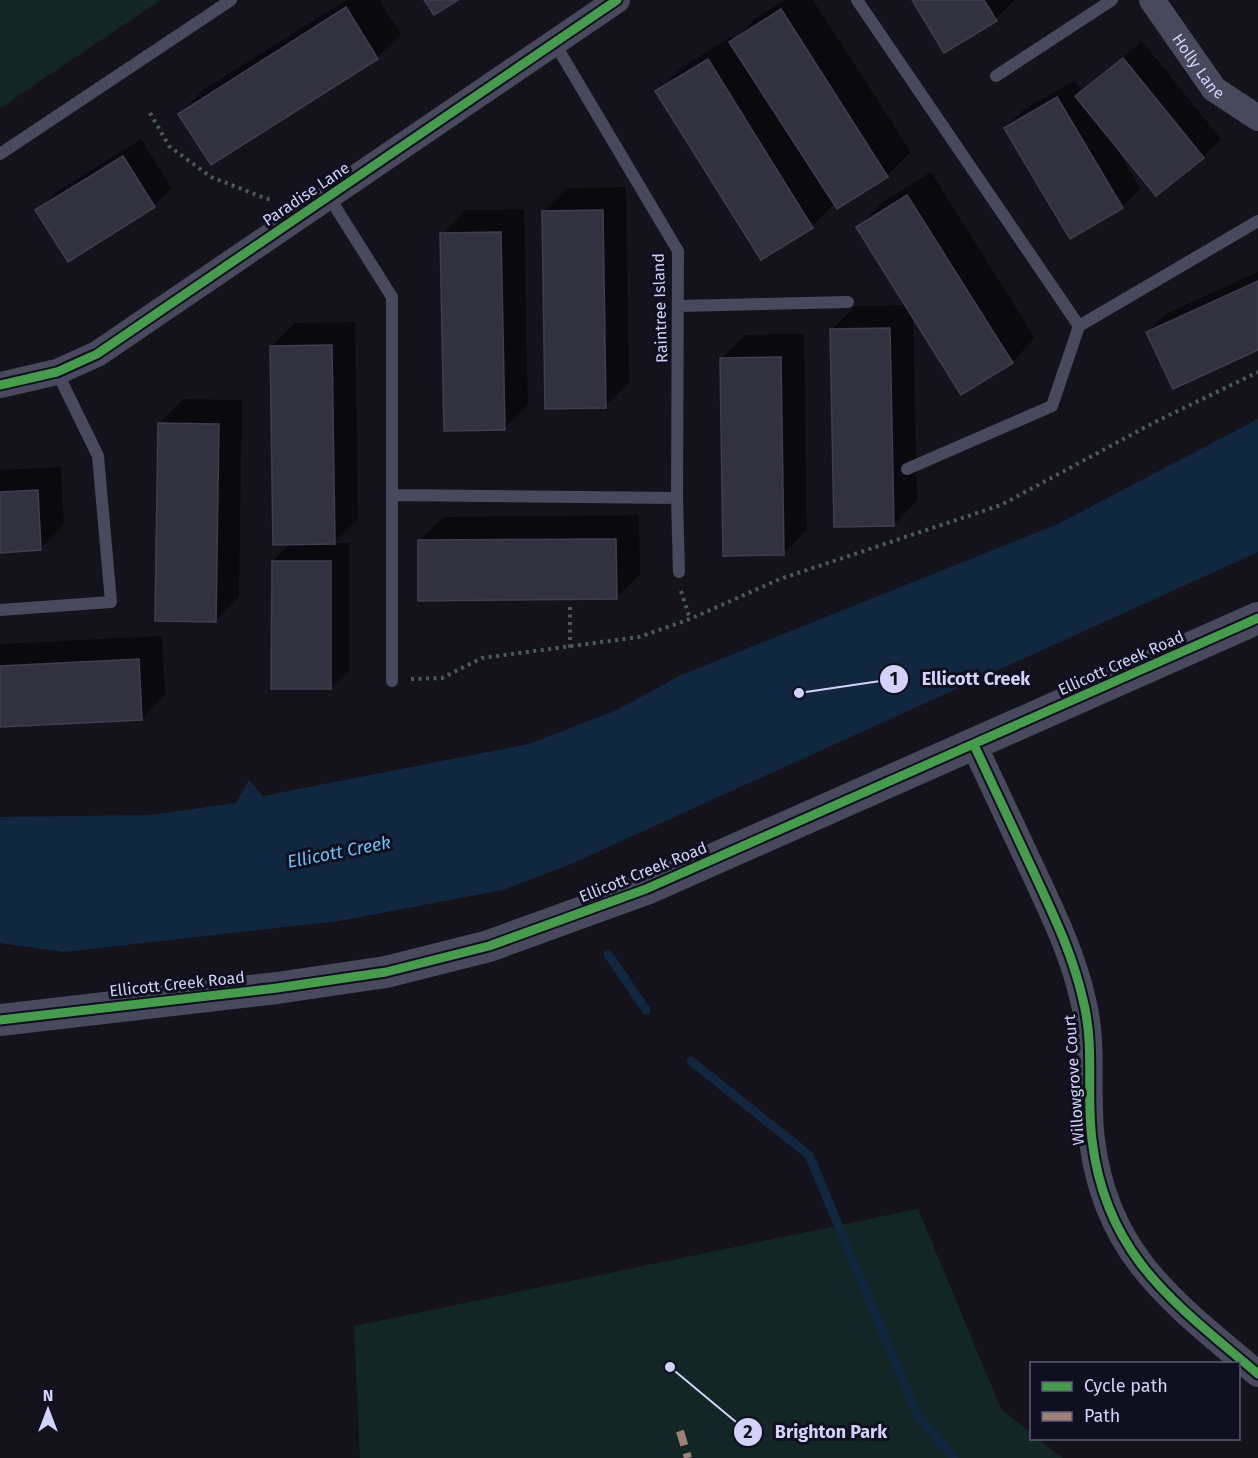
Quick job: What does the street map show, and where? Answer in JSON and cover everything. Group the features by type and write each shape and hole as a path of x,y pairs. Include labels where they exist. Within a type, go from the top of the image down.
{"street":[{"name":"Paradise Lane","path":"0,385 57,372 97,354 617,0"},
{"name":"Holly Lane","path":"1152,0 1214,89 1258,118"},
{"name":"Ellicott Creek Road","path":"0,1020 277,988 386,972 489,946 646,889 1258,618"},
{"name":"Willowgrove Court","path":"974,745 1072,957 1084,1002 1090,1048 1092,1139 1101,1184 1117,1227 1141,1266 1164,1294 1258,1374"}],"lane":[{"path":"0,154 231,0"},
{"path":"857,0 1079,326"},
{"path":"996,76 1112,0"},
{"name":"Raintree Island","path":"554,42 678,251 679,572"},
{"path":"329,196 392,297 394,495 392,681"},
{"path":"907,469 1052,406 1079,326 1258,221"},
{"path":"679,306 848,302"},
{"path":"0,610 111,602 98,456 57,372"},
{"path":"394,495 677,498"}],"path":[{"path":"150,112 169,146 211,177 267,199 277,198"},
{"path":"392,681 442,678 482,658 639,637 690,619 780,579 1001,505 1155,422 1258,372"},
{"path":"680,588 690,619"},
{"path":"570,607 570,648"}],"green space":[{"path":"0,0 161,0 0,108"},
{"path":"918,1209 1001,1409 1030,1432 1030,1440 1039,1440 1063,1458 360,1458 354,1326"}],"water":[{"name":"Ellicott Creek","path":"1258,419 1258,552 571,864 503,890 339,921 64,952 0,943 0,817 150,815 236,803 249,780 263,796 529,744 617,710 681,675 1058,524"}],"building":[{"path":"424,0 458,0 434,15"},
{"path":"912,0 984,0 997,21 944,53"},
{"path":"346,7 378,59 211,165 178,114"},
{"path":"781,9 888,177 837,209 729,42"},
{"path":"1123,58 1204,158 1156,196 1075,96"},
{"path":"708,59 813,228 761,260 655,91"},
{"path":"1057,97 1123,208 1070,239 1004,128"},
{"path":"123,156 155,207 68,262 35,210"},
{"path":"907,195 1013,363 961,395 856,227"},
{"path":"603,210 606,408 545,409 542,211"},
{"path":"501,232 505,430 444,431 440,233"},
{"path":"1258,281 1258,350 1173,389 1146,332"},
{"path":"890,328 894,526 834,527 830,329"},
{"path":"332,345 335,544 273,545 270,346"},
{"path":"781,357 784,555 723,556 720,358"},
{"path":"158,423 219,424 216,622 155,621"},
{"path":"38,490 41,550 0,553 0,492"},
{"path":"616,539 617,599 418,601 418,540"},
{"path":"272,561 331,561 331,689 271,689"},
{"path":"139,659 142,720 0,727 0,666"}],"waterway":[{"path":"608,954 646,1010"},
{"path":"691,1061 809,1155 917,1414 954,1458"}],"marked path":[{"path":"680,1431 688,1458"}],"cycle path":[{"path":"0,385 57,372 97,354 617,0"},
{"path":"0,1020 277,988 386,972 489,946 646,889 1258,618"},
{"path":"974,745 1055,919 1079,983 1089,1035 1092,1140 1100,1181 1112,1216 1129,1247 1173,1300 1258,1374"}],"place":[{"name":"Ellicott Creek","path":"799,693"},
{"name":"Brighton Park","path":"670,1367"}]}
